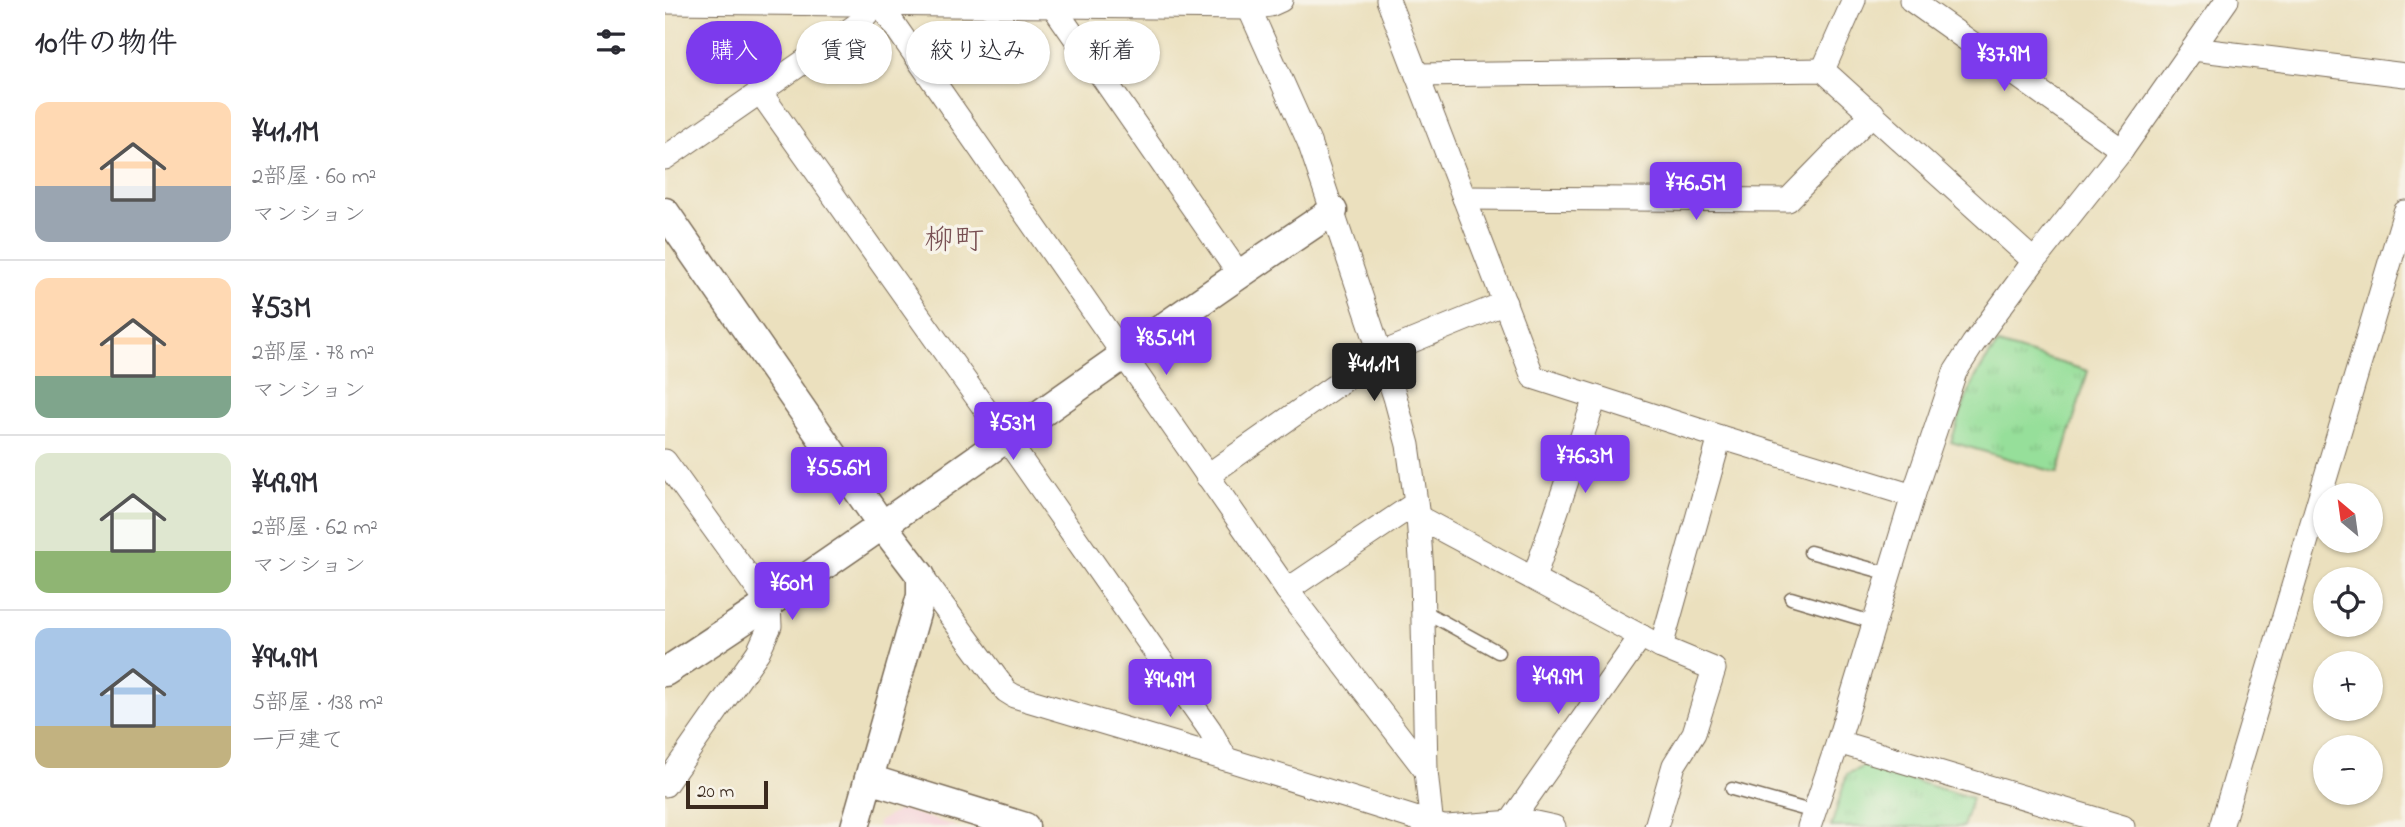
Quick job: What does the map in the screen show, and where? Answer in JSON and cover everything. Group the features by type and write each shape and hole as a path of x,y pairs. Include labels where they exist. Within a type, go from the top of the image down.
{"street":[{"path":"665,2 880,2 1053,6 1270,5 1281,0"},
{"path":"1388,0 1533,377 1913,496"},
{"path":"1823,70 1854,0"},
{"path":"1911,0 2122,150"},
{"path":"1812,820 1913,496 1955,372 2034,261 2122,150 2227,0"},
{"path":"665,159 858,24 880,2"},
{"path":"880,2 1287,590 1426,771"},
{"path":"1249,4 1309,142 1395,397 1408,445 1422,572 1426,771 1439,826"},
{"path":"1053,6 1239,274"},
{"path":"2193,49 2405,75"},
{"path":"1417,75 1823,70 2034,261"},
{"path":"761,92 1202,718 1226,759"},
{"path":"1464,198 1789,200 1873,113"},
{"path":"665,672 769,605 1239,274 1333,211"},
{"path":"665,212 882,526 1006,691 1014,696 1439,826 1526,821 1553,827"},
{"path":"2221,827 2405,212"},
{"path":"1207,476 1380,354 1505,303"},
{"path":"1534,578 1595,398"},
{"path":"1511,821 1651,642 1720,437"},
{"path":"665,461 769,605 770,626 758,652 665,785"},
{"path":"1417,510 1651,642 1714,669 1694,733 1674,765 1656,827"},
{"path":"1287,590 1417,510"},
{"path":"855,827 921,596 921,576"},
{"path":"1838,742 2123,827"},
{"path":"869,779 1025,827"}],"lane":[{"path":"1810,552 1890,574"},
{"path":"1791,598 1875,623"},
{"path":"1421,610 1498,652"},
{"path":"1732,789 1812,820"}],"shaded area":[{"path":"900,809 958,827 877,827 878,822"}],"green space":[{"path":"1998,344 2088,371 2058,473 1951,442 1975,379"},
{"path":"1864,766 1972,798 1963,827 1831,827 1847,774"}],"district":[{"name":"柳町","path":"954,239"}]}
